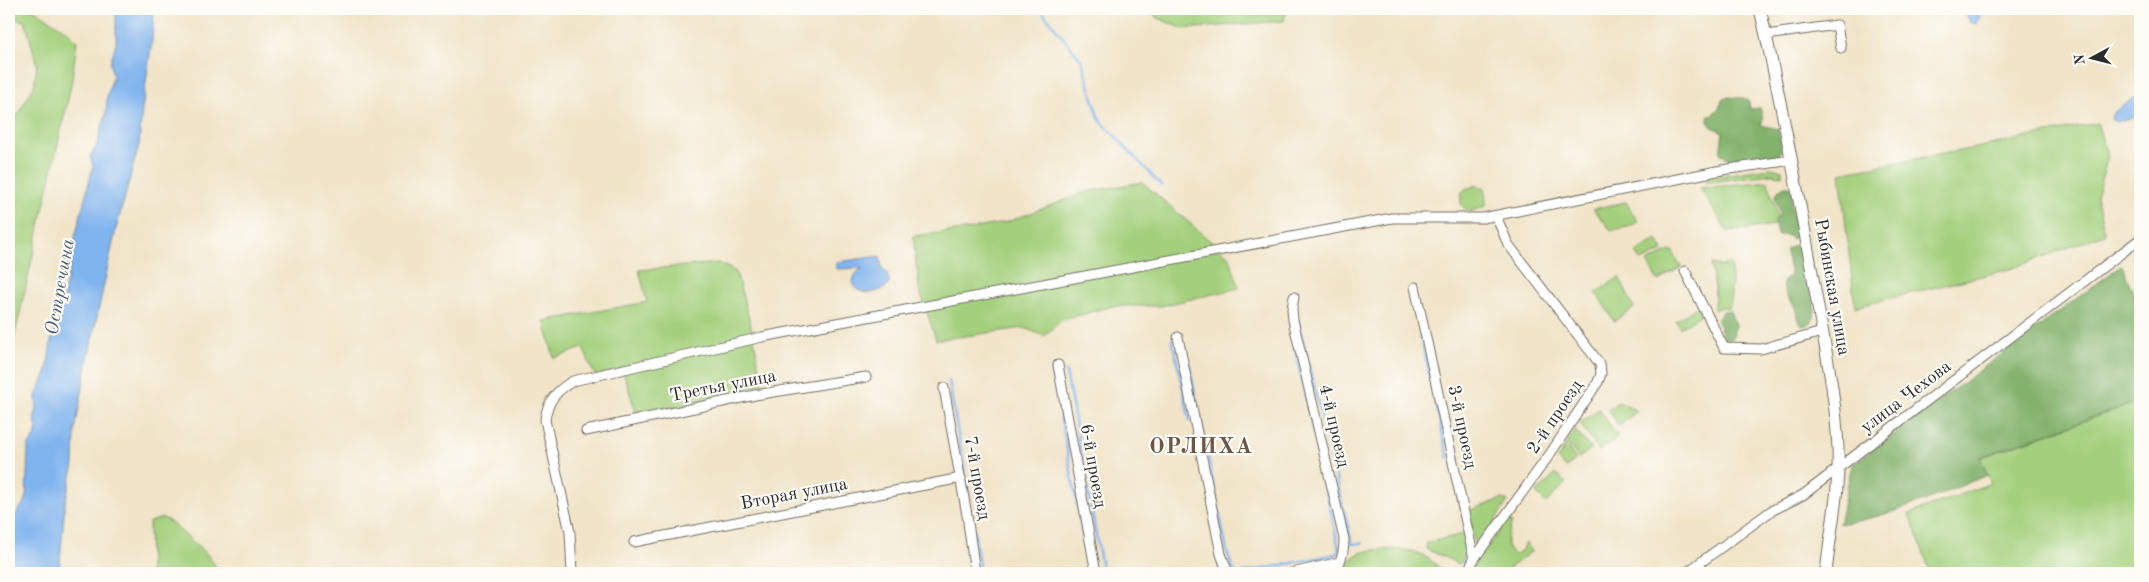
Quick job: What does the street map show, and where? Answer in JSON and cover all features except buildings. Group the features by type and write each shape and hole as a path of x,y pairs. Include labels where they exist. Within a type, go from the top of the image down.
{"main road":[{"name":"Рыбинская улица","path":"1760,9 1792,160 1822,332 1837,432 1838,470 1826,573"}],"street":[{"path":"1766,35 1837,25 1841,48"},
{"path":"572,573 570,532 545,420 553,397 565,385 573,381 762,337 1392,218 1410,216 1467,220 1496,216 1722,170 1792,160"},
{"name":"2-й проезд","path":"1474,559 1550,454 1602,374 1600,364 1508,244 1496,216"},
{"name":"улица Чехова","path":"1686,573 1771,511 1803,495 1838,470 2140,239"},
{"path":"1685,271 1724,348 1760,349 1822,332"},
{"name":"3-й проезд","path":"1415,287 1474,559"},
{"name":"4-й проезд","path":"1294,297 1293,320 1344,540 1344,552 1340,562"},
{"path":"1178,337 1221,554 1228,573"},
{"name":"6-й проезд","path":"1058,365 1096,573"},
{"name":"Третья улица","path":"586,431 755,395 866,377"},
{"name":"7-й проезд","path":"944,388 961,478 975,573"},
{"name":"Вторая улица","path":"634,542 961,478"},
{"path":"1467,573 1474,559"},
{"path":"1292,573 1340,562"},
{"path":"1331,573 1340,562"}],"green space":[{"path":"9,9 33,9 67,31 77,41 71,86 15,335 9,345 9,130 34,86 37,65 25,21 9,17"},
{"path":"1151,9 1287,9 1284,21 1183,29 1156,17"},
{"path":"1726,97 1744,98 1749,102 1750,109 1760,108 1763,119 1761,125 1778,129 1782,149 1779,155 1752,160 1742,157 1727,158 1722,156 1720,153 1723,132 1710,125 1708,117 1719,109 1722,99"},
{"path":"2097,123 2108,157 2096,196 2105,234 2010,269 1855,307 1840,173"},
{"path":"1770,168 1782,170 1782,176 1770,174 1705,183 1710,177"},
{"path":"1768,181 1780,224 1728,232 1700,188"},
{"path":"1142,182 1230,258 1239,288 1161,306 1113,306 1062,320 1044,336 1024,328 936,340 919,288 913,236 972,229 1007,222 1086,192"},
{"path":"1478,185 1485,188 1486,206 1469,212 1461,205 1461,193 1465,189"},
{"path":"1784,186 1790,186 1793,192 1791,203 1797,234 1793,239 1786,235 1777,235 1774,221 1780,215 1776,196"},
{"path":"1626,202 1638,222 1628,227 1611,230 1593,209"},
{"path":"1657,239 1663,251 1641,261 1636,252"},
{"path":"1795,245 1803,253 1809,267 1807,284 1815,309 1812,320 1802,326 1793,305 1786,295 1783,284 1785,279 1791,276 1786,252 1788,248"},
{"path":"1672,250 1681,267 1658,281 1647,262"},
{"path":"719,263 736,272 753,333 762,385 703,401 637,415 622,369 595,376 583,348 554,358 544,321 647,302 639,270"},
{"path":"1730,263 1732,278 1728,308 1722,307 1714,310 1715,288 1711,266 1712,264 1722,266"},
{"path":"2122,265 2140,310 2140,401 1980,457 1987,475 1951,490 1896,511 1839,524 1852,465"},
{"path":"1619,277 1634,308 1614,321 1596,293"},
{"path":"1697,307 1701,314 1680,328 1676,321"},
{"path":"1723,311 1730,311 1735,325 1733,338 1729,341 1725,340 1716,320"},
{"path":"2140,401 2140,573 1931,573 1909,514 1991,483 1980,458"},
{"path":"1618,402 1637,411 1619,426 1608,410"},
{"path":"1599,409 1618,437 1599,451 1580,423"},
{"path":"1575,430 1591,449 1579,458 1567,443"},
{"path":"1566,445 1576,459 1566,468 1557,459"},
{"path":"1556,474 1566,483 1546,503 1536,493"},
{"path":"1502,499 1508,501 1479,545 1475,546 1468,511"},
{"path":"163,518 205,552 221,573 150,573 149,522"},
{"path":"1508,519 1512,522 1507,540 1510,552 1514,555 1522,550 1526,543 1532,551 1503,573 1471,573 1472,568"},
{"path":"1463,534 1465,554 1459,564 1426,549 1427,543"},
{"path":"1386,549 1413,551 1425,556 1446,573 1343,573 1354,556 1365,551"}],"water":[{"path":"116,9 154,9 139,145 116,229 89,354 75,430 74,465 65,503 59,573 15,573 9,565 9,523 26,500 28,446 35,437 37,428 34,417 37,410 36,396 47,371 51,340 57,328 71,253 93,166 90,156 96,147 106,114 107,96 113,76 110,64 116,42"},
{"path":"1975,10 1980,17 1977,24 1970,22 1966,15 1970,11"},
{"path":"2137,96 2140,97 2140,112 2133,117 2116,122 2112,120 2113,113"},
{"path":"880,256 882,268 887,273 890,283 877,291 867,293 854,287 854,278 862,268 837,269 835,267 837,262"}],"waterway":[{"path":"1040,9 1082,61 1099,119 1162,186"},
{"path":"1298,320 1352,544 1362,543"},
{"path":"1420,335 1430,377"},
{"path":"1243,573 1337,554 1339,549 1292,336"},
{"path":"1172,339 1190,421"},
{"path":"1189,363 1227,551 1236,573"},
{"path":"1052,370 1090,573"},
{"path":"1066,372 1103,573"},
{"path":"949,381 969,499"},
{"path":"1432,388 1448,458"},
{"path":"974,530 980,573"},
{"path":"1463,563 1468,558 1468,549"},
{"path":"1218,556 1221,573"}],"district":[{"name":"ОРЛИХА","path":"1201,447"}],"water label":[{"name":"Остречина","path":"61,287"}]}
